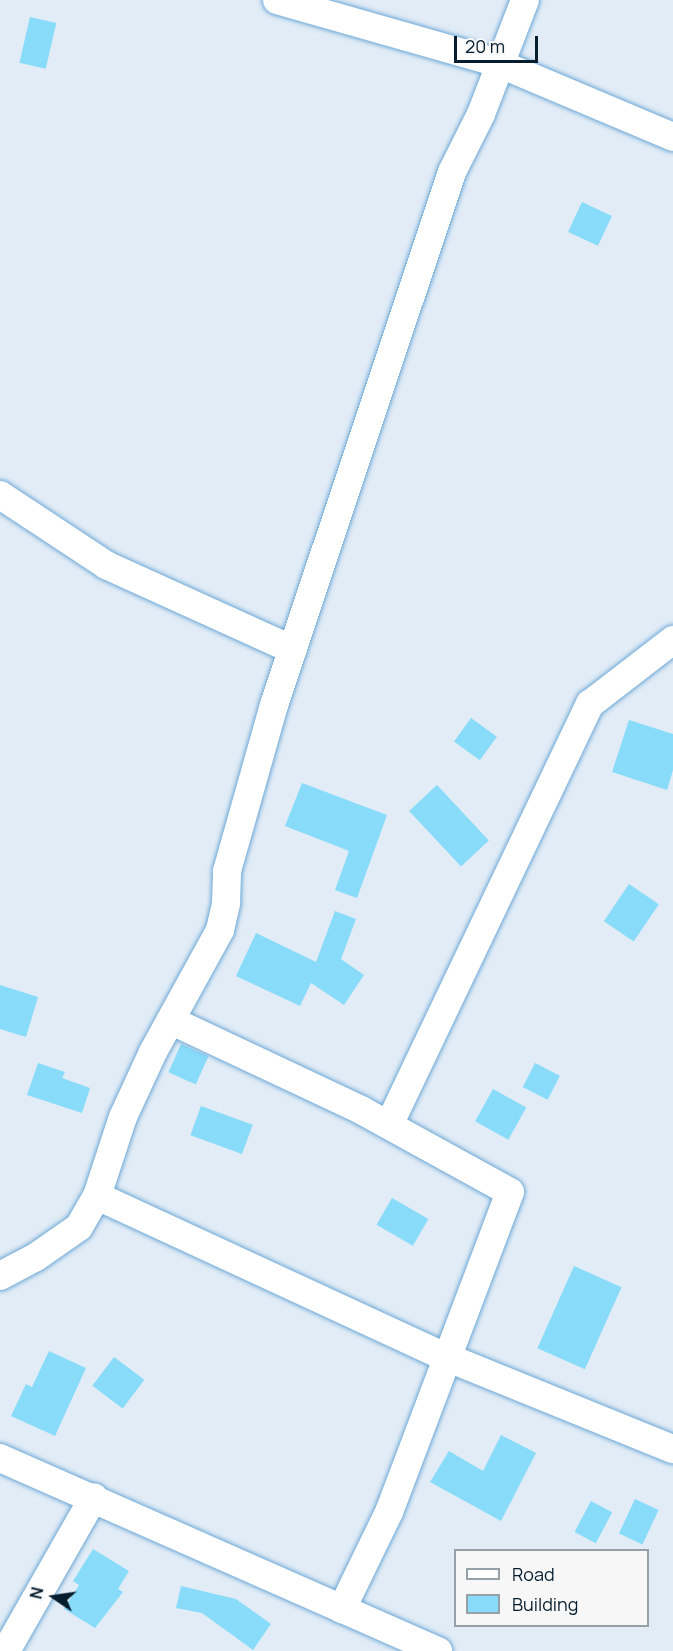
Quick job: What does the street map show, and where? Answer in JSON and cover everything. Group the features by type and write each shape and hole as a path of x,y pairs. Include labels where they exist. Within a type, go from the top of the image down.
{"street":[{"path":"278,0 498,63 673,137"},
{"path":"0,1276 36,1257 79,1227 97,1196 123,1117 153,1052 220,930 226,903 227,871 293,650 452,172 481,114 498,63 525,0"},
{"path":"0,495 106,565 293,650"},
{"path":"388,1125 590,704 673,640"},
{"path":"172,1021 388,1125 510,1192 389,1512 342,1609"},
{"path":"97,1196 446,1357 673,1449"},
{"path":"0,1458 94,1497 438,1651"},
{"path":"6,1651 94,1497"}],"building":[{"path":"30,17 56,23 46,69 19,63"},
{"path":"582,202 612,216 598,246 568,232"},
{"path":"471,718 497,737 480,760 454,741"},
{"path":"629,720 673,734 673,770 667,790 612,772"},
{"path":"302,783 387,815 357,898 335,890 349,851 285,826"},
{"path":"437,785 489,841 461,866 409,811"},
{"path":"629,884 659,904 634,941 604,921"},
{"path":"335,911 356,919 341,959 364,975 344,1005 311,983 300,1006 236,976 256,933 316,962"},
{"path":"0,985 38,997 26,1037 0,1029"},
{"path":"181,1044 208,1056 196,1085 168,1072"},
{"path":"38,1063 65,1072 62,1078 90,1088 82,1113 27,1095"},
{"path":"535,1063 560,1076 548,1100 523,1087"},
{"path":"493,1089 526,1107 508,1140 475,1121"},
{"path":"201,1106 253,1125 242,1154 190,1135"},
{"path":"392,1198 428,1219 413,1246 377,1225"},
{"path":"574,1266 622,1287 585,1369 537,1348"},
{"path":"49,1351 86,1368 55,1436 11,1416 26,1384 32,1387"},
{"path":"114,1357 144,1380 123,1409 92,1386"},
{"path":"501,1435 536,1453 501,1521 430,1482 449,1451 483,1471"},
{"path":"635,1499 659,1510 643,1544 619,1533"},
{"path":"591,1501 612,1512 596,1543 575,1532"},
{"path":"93,1549 129,1571 118,1589 123,1592 95,1628 64,1609 79,1585 73,1581"},
{"path":"181,1586 236,1599 271,1624 253,1650 202,1613 176,1608"}]}
